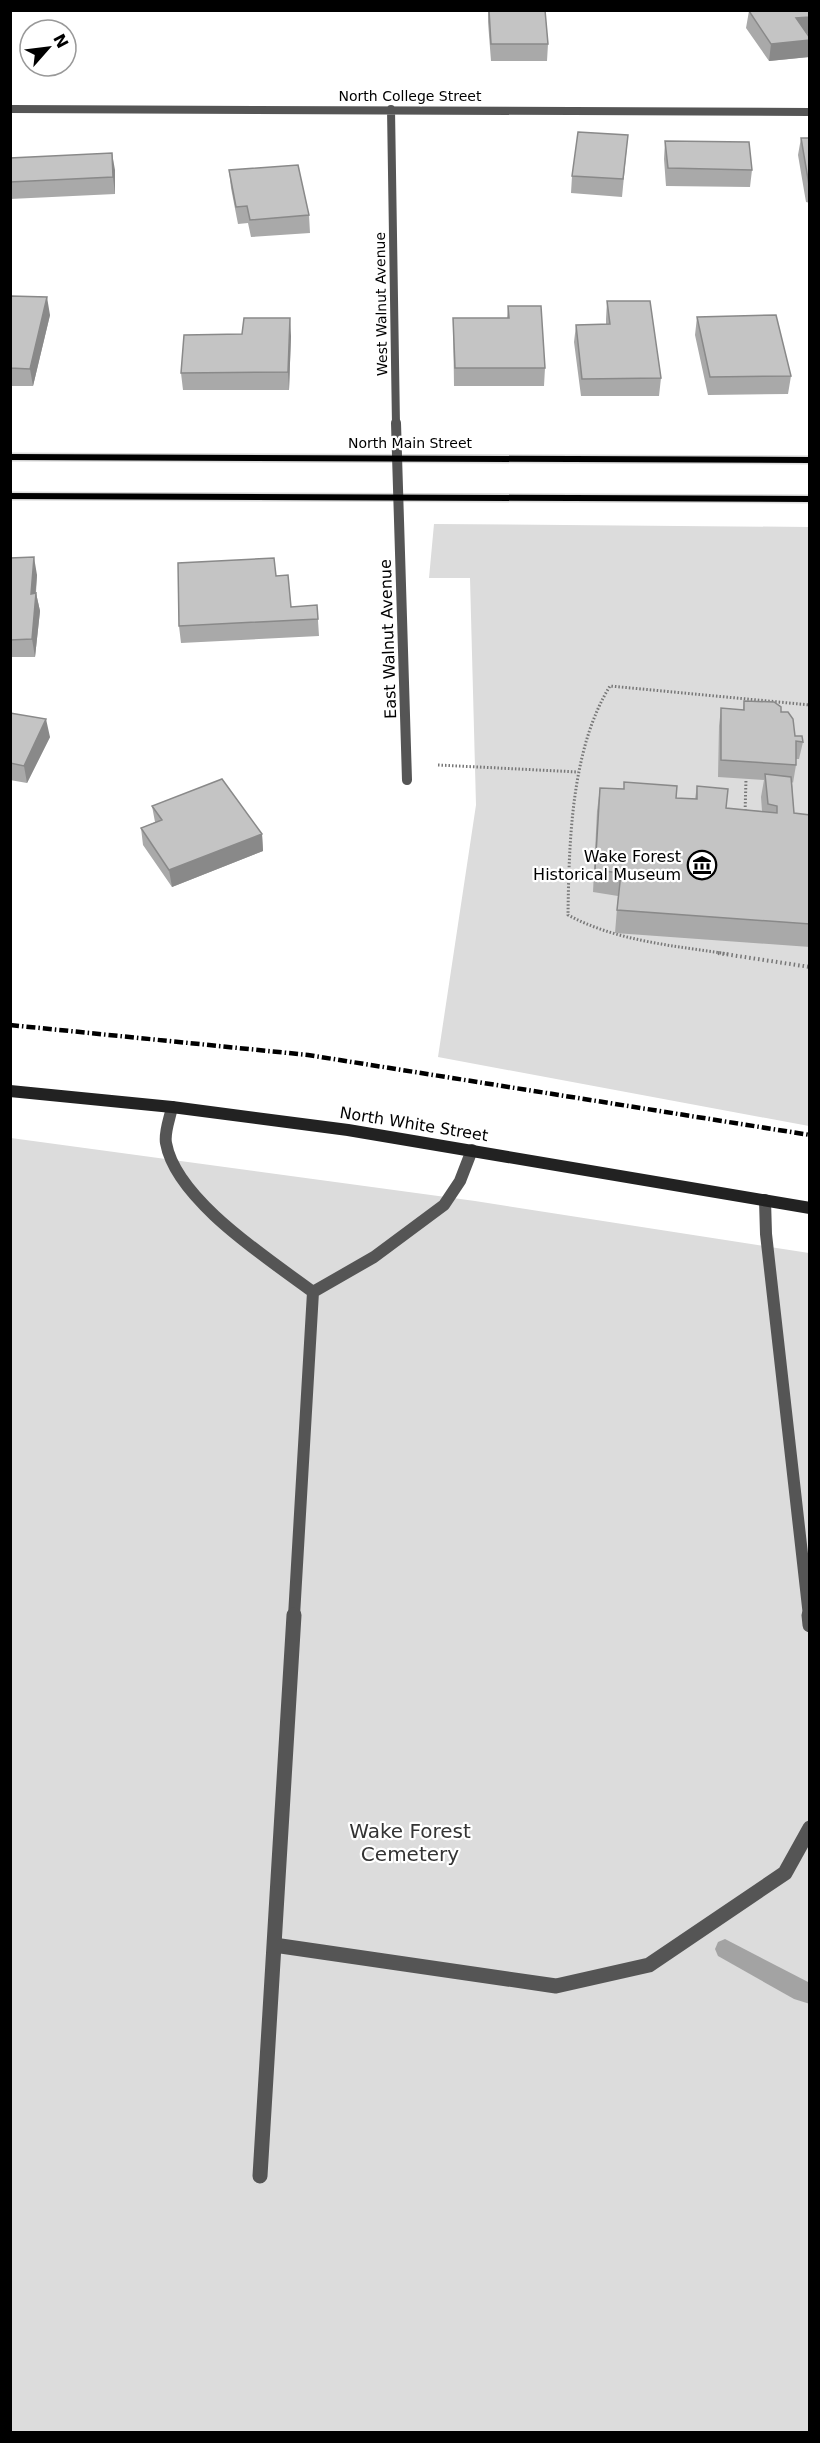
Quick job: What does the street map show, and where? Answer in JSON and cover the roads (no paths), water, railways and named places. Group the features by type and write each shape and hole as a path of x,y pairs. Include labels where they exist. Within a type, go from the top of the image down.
{"main road":[{"name":"North Main Street","path":"10,457 810,460"},
{"path":"10,496 810,499"},
{"name":"North White Street","path":"10,1091 172,1107 348,1130 810,1208"}],"street":[{"name":"North College Street","path":"10,109 810,112"},
{"name":"West Walnut Avenue","path":"391,109 397,497"},
{"name":"East Walnut Avenue","path":"397,497 407,780"},
{"path":"172,1107 165,1142 174,1167 209,1211 314,1292"},
{"path":"314,1292 374,1257 444,1205 460,1180 472,1150"},
{"path":"765,1200 766,1234 810,1625"},
{"path":"260,2176 314,1292"},
{"path":"274,1945 556,1986 649,1965 785,1873 810,1828"}],"waterway":[{"path":"725,1949 801,1992 810,1994"}],"railway":[{"path":"10,1025 308,1055 810,1135"}],"place":[{"name":"Wake Forest Historical Museum","path":"702,865"}],"park label":[{"name":"Wake Forest Cemetery","path":"410,1842"}]}
